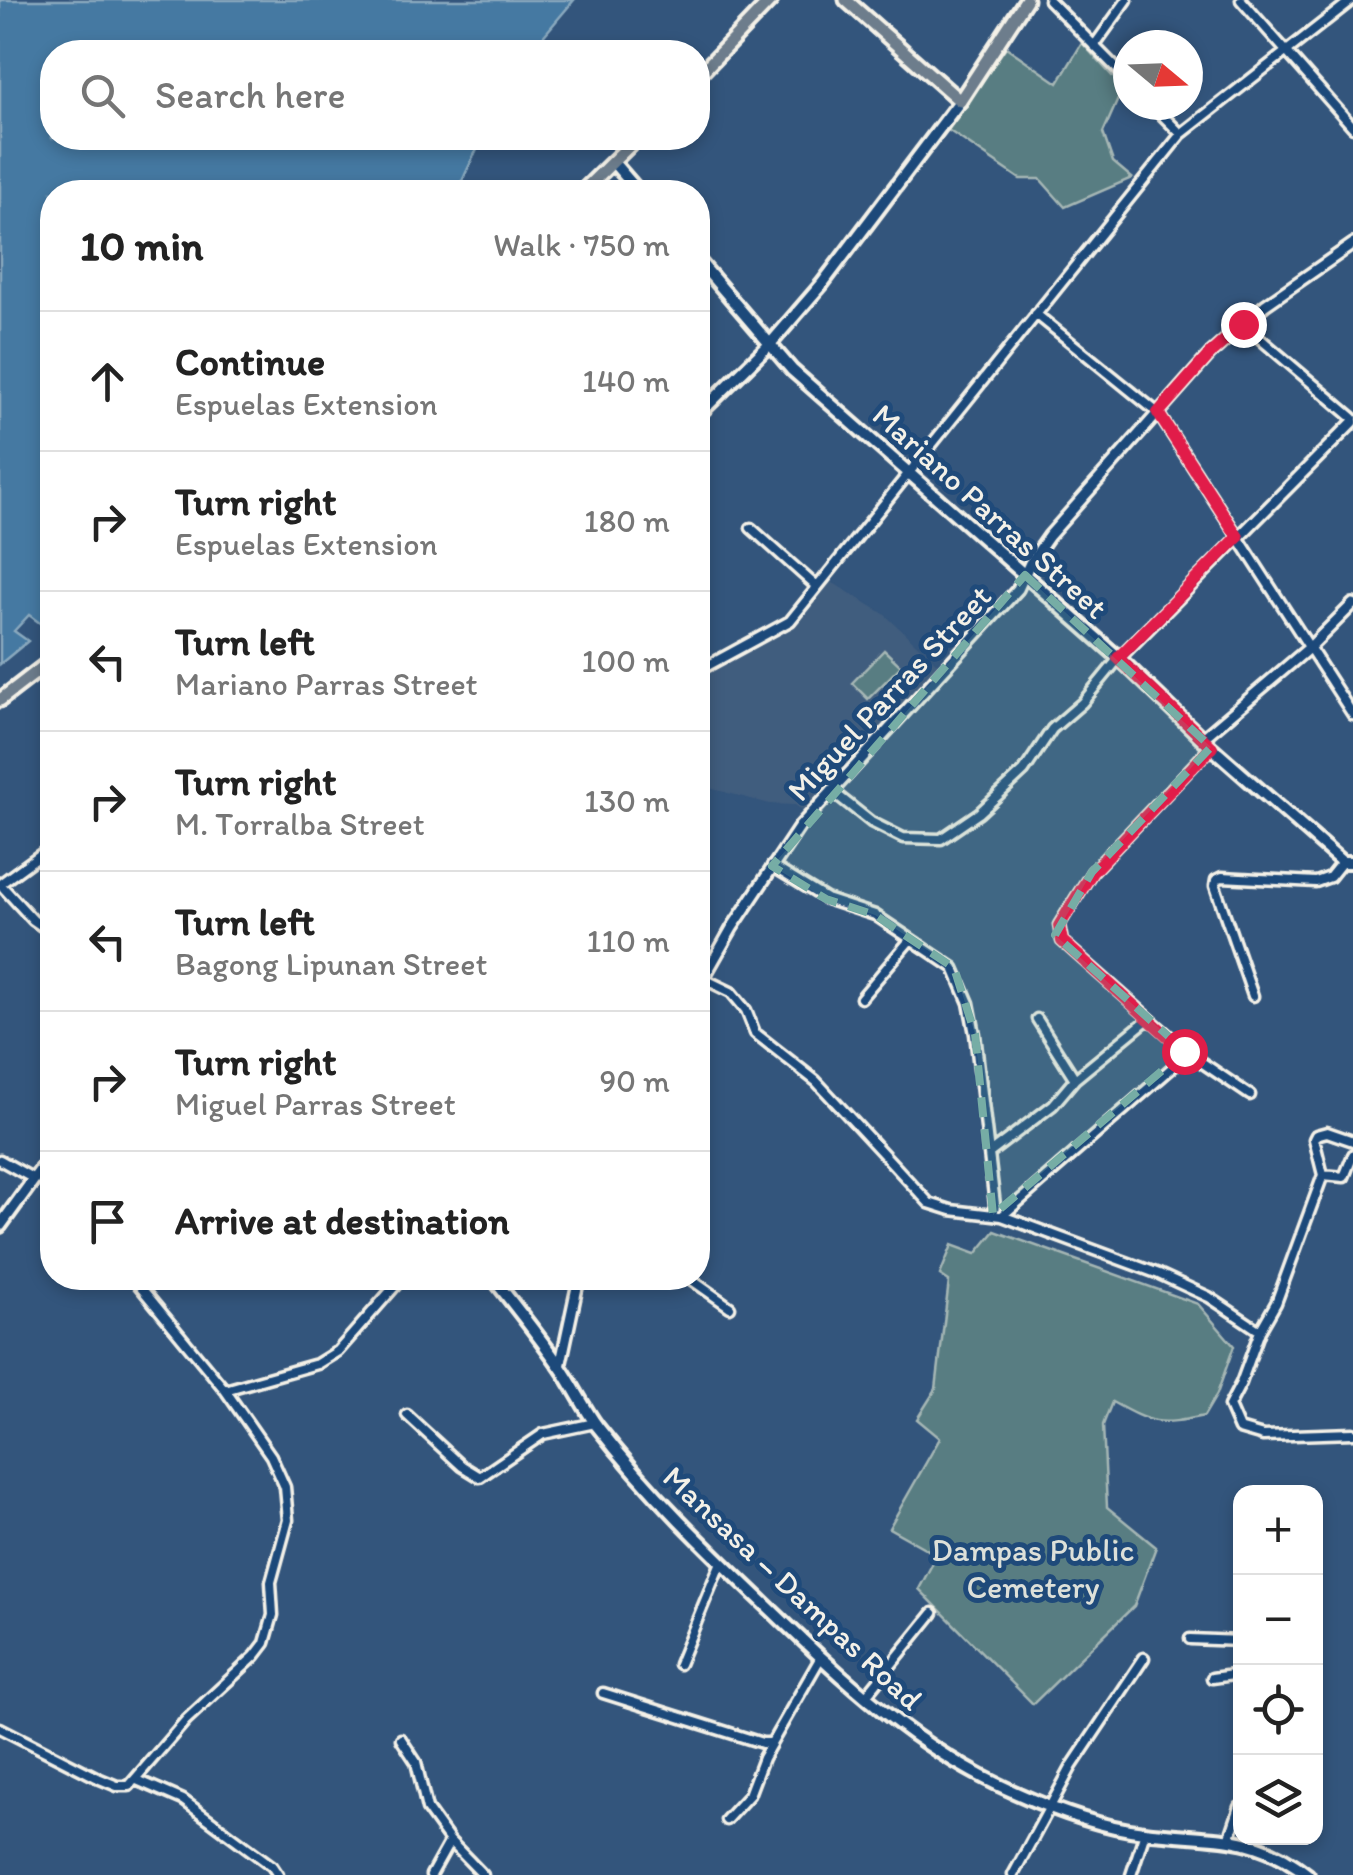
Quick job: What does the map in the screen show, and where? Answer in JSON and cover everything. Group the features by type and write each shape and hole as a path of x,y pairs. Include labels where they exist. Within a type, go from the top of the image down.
{"main road":[{"path":"710,64 772,0"},
{"path":"846,0 960,101"},
{"path":"710,403 771,343 822,284 960,101 1026,0"},
{"path":"594,180 624,150"},
{"path":"612,162 628,180"},
{"name":"Mariano Parras Street","path":"710,274 792,370 1118,658 1207,742 1348,862"},
{"path":"0,700 40,669"},
{"path":"0,1226 40,1170"},
{"name":"Mansasa – Dampas Road","path":"502,1290 560,1367 595,1423 666,1511 899,1727 976,1773 1048,1806 1106,1826 1230,1838 1262,1846 1308,1875"}],"street":[{"path":"1048,0 1113,65"},
{"path":"1094,46 1127,0"},
{"path":"1240,0 1353,127"},
{"path":"710,664 790,621 1181,134 1352,0"},
{"path":"1167,120 1181,134"},
{"name":"Miguel Parras Street","path":"710,968 772,866 832,791 1018,589 1049,536 1211,353 1265,305 1353,244"},
{"path":"1036,314 1158,413 1353,716"},
{"path":"832,791 871,822 903,838 941,839 979,814 1024,771 1052,729 1082,703 1118,658 1353,420 1243,324"},
{"path":"751,528 817,587"},
{"path":"1250,1095 1184,1051 1147,1020 1062,941 1059,926 1092,872 1207,742 1353,604"},
{"path":"40,855 0,884 40,925"},
{"path":"1252,996 1214,886 1216,880 1316,882 1330,877 1348,862"},
{"path":"772,866 826,899 875,915 948,961 964,988 975,1034 998,1216"},
{"path":"862,998 910,940"},
{"path":"710,982 731,992 746,1010 755,1033 816,1081 929,1203 998,1216 1159,1274 1209,1297 1260,1330"},
{"path":"1037,1020 1074,1080"},
{"path":"990,1152 1053,1105 1074,1080 1147,1020"},
{"path":"998,1216 1182,1059 1184,1051"},
{"path":"1353,1141 1327,1132 1314,1139 1323,1175 1276,1303 1260,1330 1229,1406 1238,1430 1263,1436 1353,1433"},
{"path":"1323,1175 1344,1177 1353,1155"},
{"path":"0,1160 40,1178"},
{"path":"0,1728 116,1786 129,1786 186,1720 256,1656 265,1643 274,1614 271,1582 288,1520 284,1488 271,1456 225,1390 143,1290"},
{"path":"225,1390 317,1364 338,1352 392,1290"},
{"path":"560,1367 577,1290"},
{"path":"706,1290 730,1307"},
{"path":"407,1415 462,1466 480,1477 543,1434 595,1423"},
{"path":"679,1664 721,1562"},
{"path":"866,1697 934,1613"},
{"path":"1190,1639 1233,1640"},
{"path":"726,1820 749,1794 771,1743 821,1657"},
{"path":"1012,1875 1048,1806 1144,1658"},
{"path":"1212,1678 1233,1675"},
{"path":"603,1693 762,1744 771,1743"},
{"path":"401,1740 416,1762 427,1810 483,1875"},
{"path":"138,1780 183,1800 272,1866 278,1875"},
{"path":"1230,1838 1233,1829"},
{"path":"1131,1875 1145,1832"},
{"path":"431,1875 450,1841"}],"highlighted area":[{"path":"1025,575 1211,747 1092,872 1055,935 1185,1051 993,1215 975,1034 954,968 875,915 826,899 772,866"}],"shaded area":[{"path":"0,0 574,0 540,40 40,40 40,150 476,150 463,180 40,180 40,623 29,615 14,631 28,641 0,664"},
{"path":"825,578 884,614 941,667 810,816 795,805 770,804 710,788 710,665 790,622"}],"green space":[{"path":"1082,43 1113,77 1113,110 1103,133 1113,162 1132,178 1065,207 1040,179 1020,179 948,130 1006,47 1058,83"},
{"path":"884,650 901,666 868,699 852,683"},
{"name":"Dampas Public Cemetery","path":"995,1231 1198,1304 1234,1346 1217,1394 1204,1416 1156,1421 1112,1402 1103,1425 1107,1507 1156,1547 1134,1606 1033,1704 919,1589 937,1555 889,1528 940,1438 917,1419 936,1389 949,1281 940,1275 952,1245 976,1254"}],"route":[{"path":"1184,1051 1058,934 1062,918 1092,872 1212,747 1118,658 1238,537 1158,413 1211,353 1243,324"}]}
